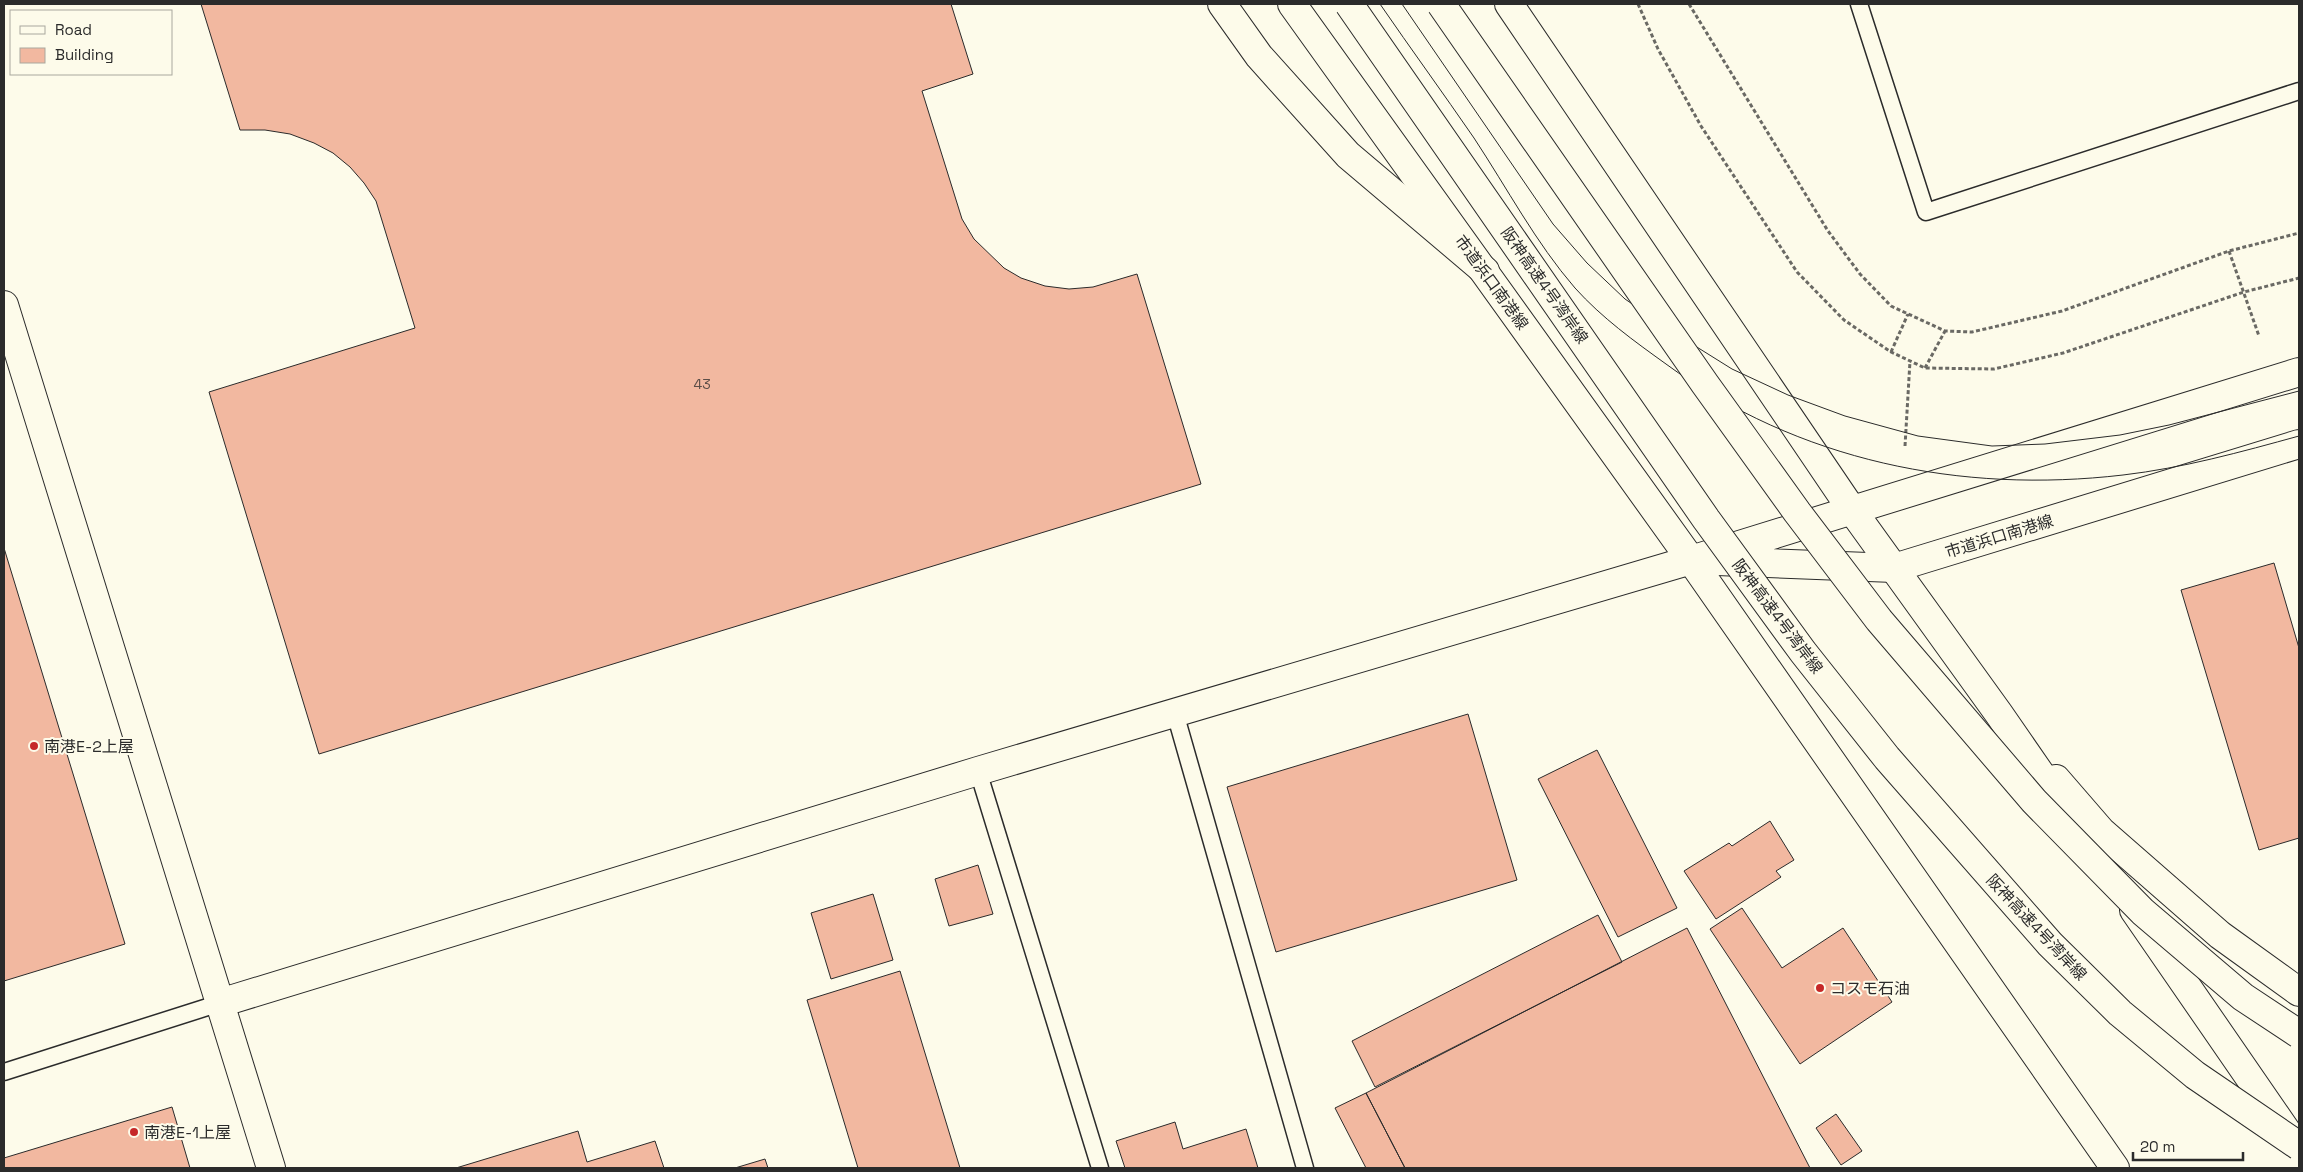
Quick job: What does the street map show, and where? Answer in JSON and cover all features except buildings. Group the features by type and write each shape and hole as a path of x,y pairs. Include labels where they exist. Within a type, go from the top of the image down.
{"main road":[{"path":"1222,4 1259,56 1348,155 1485,271"},
{"name":"市道浜口南港線","path":"1292,4 1691,560 1894,568 2299,444"},
{"name":"阪神高速4号湾岸線","path":"1349,4 1706,519 1803,652 1887,758 2050,944 2120,1013 2195,1075 2299,1148"},
{"path":"1442,4 1705,384 1797,512 1879,620 2034,801 2143,912 2243,997 2299,1034"},
{"path":"1509,4 1852,510 1999,714 2299,1148"},
{"path":"4,305 271,1168"},
{"path":"220,1003 978,771 1691,560 2299,372"},
{"path":"1691,560 2115,1168"},
{"path":"1999,714 2101,831 2220,935 2299,992"}],"lane":[{"path":"1859,4 1926,212 2299,91"},
{"path":"1175,713 1305,1168"},
{"path":"978,771 1100,1168"},
{"path":"4,1072 220,1003"}],"path":[{"path":"1638,4 1658,49 1701,126 1797,272 1844,320 1891,352 1925,368 1994,368 2063,353 2244,292 2299,278"},
{"path":"2259,336 2229,251 2299,233"},
{"path":"1891,352 1908,314"},
{"path":"1925,368 1945,331"},
{"path":"1905,446 1910,361"}],"tram line":[{"path":"1380,4 1474,138 1547,253 1585,299 1630,338 1666,364 1717,397 1770,425 1826,447 1883,463 1942,474 2002,479 2062,480 2145,472 2212,459 2299,436"},
{"path":"1402,4 1553,224 1587,263 1625,299 1676,334 1732,369 1788,395 1845,416 1918,436 1992,446 2045,444 2120,435 2169,425 2299,391"}],"place":[{"name":"南港E-2上屋","path":"34,746"},
{"name":"コスモ石油","path":"1820,988"},
{"name":"南港E-1上屋","path":"134,1132"}]}
